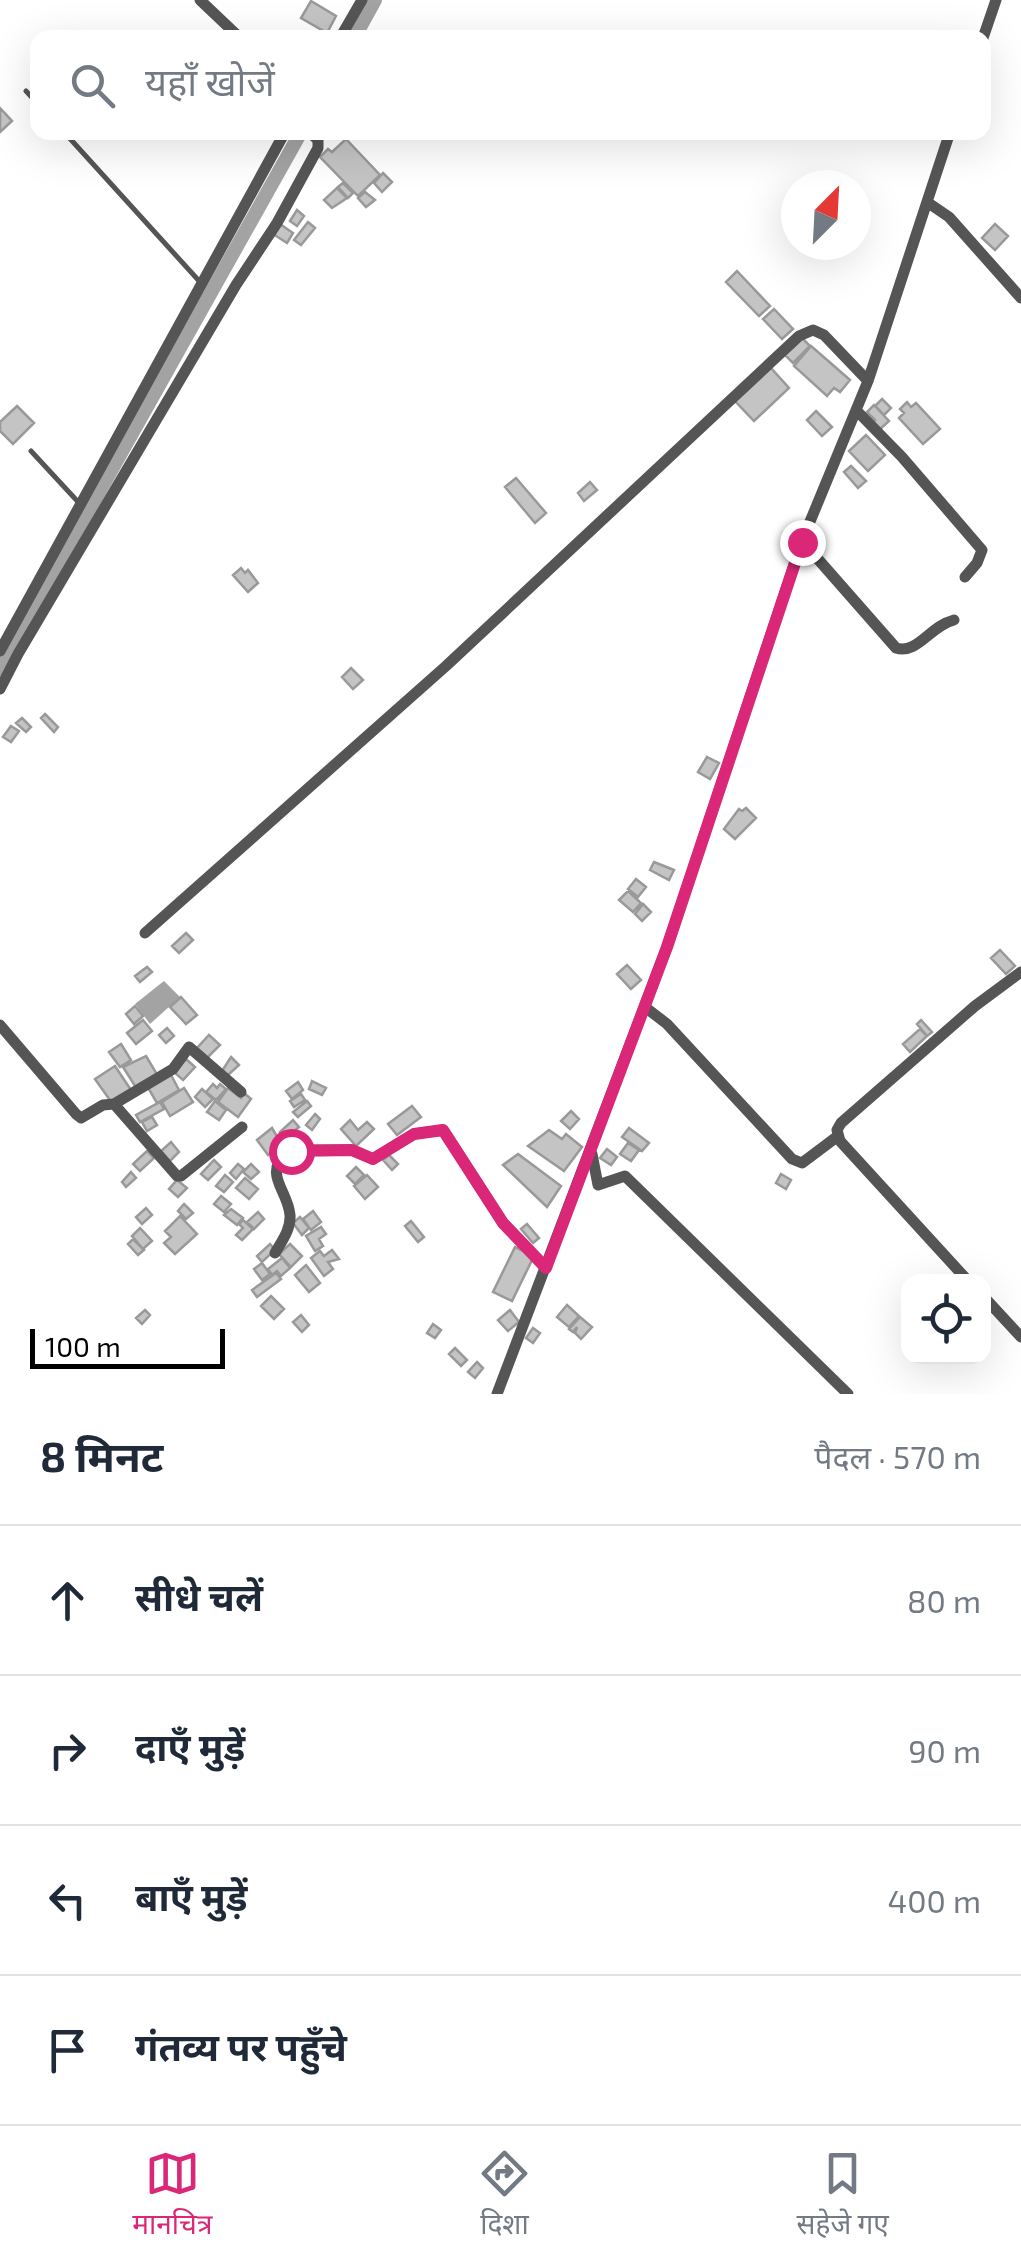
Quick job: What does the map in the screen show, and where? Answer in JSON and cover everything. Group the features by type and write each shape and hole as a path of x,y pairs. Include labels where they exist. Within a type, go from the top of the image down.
{"street":[{"path":"200,0 232,30"},
{"path":"345,30 362,0"},
{"path":"986,30 996,0"},
{"path":"0,651 281,140"},
{"path":"0,689 216,318 277,223 318,148 315,140"},
{"path":"497,1394 644,1007 802,542 868,381 947,140"},
{"path":"926,202 949,217 1021,298"},
{"path":"145,933 446,666 799,336 813,330 824,336 868,381"},
{"path":"856,410 982,550 977,564 965,577"},
{"path":"802,542 896,648 912,649 937,625 954,620"},
{"path":"644,1007 667,1024 792,1159 802,1163 838,1136 840,1123 974,1006 1021,972"},
{"path":"0,1025 82,1118 173,1069 189,1047 241,1092"},
{"path":"114,1104 177,1176 242,1127"},
{"path":"275,1253 290,1220 275,1175 286,1154 352,1150 373,1159 414,1134 443,1130 503,1223 546,1268"},
{"path":"838,1136 962,1274"},
{"path":"592,1150 598,1185 625,1176 848,1394"},
{"path":"991,1305 1021,1337"}],"lane":[{"path":"26,91 30,95"},
{"path":"71,140 202,284"},
{"path":"31,452 81,506"}],"shaded area":[{"path":"164,981 180,997 150,1024 135,1004"}],"building":[{"path":"311,1 336,16 329,30 301,18"},
{"path":"0,108 12,121 0,132"},
{"path":"347,140 380,175 358,196 320,157 328,149 332,152"},
{"path":"383,173 392,182 382,192 374,183"},
{"path":"343,183 353,193 348,198 338,187"},
{"path":"337,188 347,198 332,208 324,200"},
{"path":"365,192 375,200 366,207 358,198"},
{"path":"297,210 304,216 297,226 290,221"},
{"path":"308,222 315,228 301,245 294,240"},
{"path":"280,224 293,233 287,243 273,234"},
{"path":"995,224 1008,236 995,250 982,238"},
{"path":"737,271 770,306 759,316 726,282"},
{"path":"774,309 793,329 782,339 763,319"},
{"path":"802,338 810,346 793,363 785,355"},
{"path":"811,346 850,380 840,392 834,388 827,396 794,366"},
{"path":"771,368 789,388 754,421 735,401"},
{"path":"882,399 891,408 884,415 875,406"},
{"path":"907,402 911,407 916,403 940,429 923,444 899,418 904,413 900,409"},
{"path":"874,405 889,421 878,431 867,412"},
{"path":"17,406 34,423 13,444 0,431 0,422"},
{"path":"816,411 832,427 822,436 807,420"},
{"path":"866,435 885,455 868,471 849,451"},
{"path":"851,466 866,481 858,488 844,472"},
{"path":"516,478 546,513 535,523 505,487"},
{"path":"590,482 597,490 584,501 578,493"},
{"path":"241,568 245,573 248,570 258,583 248,592 233,575"},
{"path":"351,668 363,680 353,689 342,677"},
{"path":"45,714 58,727 54,732 41,718"},
{"path":"22,718 31,727 26,732 16,723"},
{"path":"11,726 19,731 11,742 3,737"},
{"path":"707,757 719,763 710,779 698,772"},
{"path":"746,808 756,818 735,839 724,829 739,809"},
{"path":"654,862 674,870 669,880 650,870"},
{"path":"636,879 646,887 638,897 628,889"},
{"path":"628,891 641,903 633,912 619,900"},
{"path":"643,904 651,912 642,921 635,914"},
{"path":"186,933 193,940 179,953 172,946"},
{"path":"1000,950 1015,966 1006,974 991,958"},
{"path":"627,965 641,980 631,989 617,974"},
{"path":"147,967 152,972 140,982 135,976"},
{"path":"181,997 197,1015 186,1024 170,1007"},
{"path":"135,1006 143,1016 134,1024 126,1014"},
{"path":"143,1020 152,1031 136,1044 127,1033"},
{"path":"921,1020 932,1032 927,1036 917,1024"},
{"path":"167,1028 174,1036 166,1043 159,1035"},
{"path":"920,1029 927,1036 910,1052 903,1044"},
{"path":"209,1035 220,1045 207,1058 197,1048"},
{"path":"121,1044 131,1060 120,1067 109,1052"},
{"path":"146,1056 158,1076 137,1089 123,1067"},
{"path":"231,1057 239,1065 227,1076 222,1071"},
{"path":"186,1059 195,1067 183,1080 174,1072"},
{"path":"115,1066 131,1090 112,1103 95,1079"},
{"path":"170,1073 179,1090 157,1103 147,1086"},
{"path":"312,1081 326,1088 322,1095 309,1089"},
{"path":"298,1082 303,1090 292,1099 286,1091"},
{"path":"213,1084 226,1089 216,1100 206,1092"},
{"path":"184,1088 193,1102 170,1116 162,1102"},
{"path":"228,1088 241,1098 244,1093 251,1099 238,1117 218,1102"},
{"path":"202,1089 213,1099 205,1107 195,1097"},
{"path":"301,1094 305,1100 294,1107 290,1101"},
{"path":"215,1101 226,1110 219,1120 207,1112"},
{"path":"307,1101 311,1106 298,1117 293,1112"},
{"path":"160,1102 164,1109 140,1122 136,1115"},
{"path":"412,1106 421,1117 397,1135 388,1124"},
{"path":"571,1111 579,1119 570,1129 561,1121"},
{"path":"315,1114 320,1119 312,1130 306,1125"},
{"path":"152,1117 157,1125 147,1131 142,1122"},
{"path":"293,1120 299,1127 286,1138 280,1132"},
{"path":"350,1120 358,1130 367,1122 374,1129 356,1146 341,1129"},
{"path":"272,1128 282,1145 268,1155 257,1140"},
{"path":"629,1128 649,1143 642,1151 622,1137"},
{"path":"549,1130 562,1139 566,1134 582,1147 564,1171 528,1146"},
{"path":"171,1142 179,1152 170,1161 161,1151"},
{"path":"628,1143 639,1150 631,1161 620,1154"},
{"path":"607,1149 617,1157 611,1165 600,1158"},
{"path":"147,1151 154,1158 140,1171 133,1164"},
{"path":"518,1154 561,1186 547,1207 503,1165"},
{"path":"389,1155 398,1164 392,1170 383,1160"},
{"path":"214,1160 221,1167 208,1180 201,1174"},
{"path":"238,1164 244,1169 236,1179 230,1173"},
{"path":"251,1164 259,1172 251,1179 243,1172"},
{"path":"356,1167 364,1175 355,1184 347,1176"},
{"path":"131,1172 136,1178 126,1187 122,1182"},
{"path":"781,1174 791,1180 786,1189 776,1183"},
{"path":"225,1175 233,1182 224,1192 216,1186"},
{"path":"367,1175 378,1187 365,1199 354,1186"},
{"path":"245,1178 258,1189 249,1199 236,1188"},
{"path":"177,1180 187,1188 178,1197 169,1189"},
{"path":"221,1196 231,1204 224,1212 214,1204"},
{"path":"184,1204 193,1213 186,1219 178,1211"},
{"path":"146,1208 152,1215 142,1224 136,1217"},
{"path":"231,1209 243,1218 237,1225 224,1215"},
{"path":"313,1211 321,1222 311,1230 303,1219"},
{"path":"258,1212 264,1219 254,1229 247,1222"},
{"path":"180,1216 197,1234 175,1254 164,1243 171,1237 165,1231"},
{"path":"300,1217 309,1228 302,1235 293,1223"},
{"path":"243,1220 253,1229 242,1240 236,1235 243,1228 239,1224"},
{"path":"411,1221 424,1237 418,1242 405,1226"},
{"path":"527,1224 539,1238 533,1243 521,1229"},
{"path":"321,1227 326,1234 319,1239 323,1246 315,1251 306,1236"},
{"path":"140,1228 152,1241 143,1249 132,1236"},
{"path":"133,1239 144,1250 138,1255 128,1244"},
{"path":"270,1244 275,1250 262,1262 257,1256"},
{"path":"290,1244 302,1256 291,1267 279,1254"},
{"path":"515,1247 534,1256 512,1301 493,1292"},
{"path":"332,1250 339,1259 328,1262 333,1269 324,1276 311,1258 320,1251 324,1256"},
{"path":"282,1258 290,1268 281,1276 277,1271 272,1275 268,1269"},
{"path":"262,1263 270,1274 262,1280 254,1269"},
{"path":"306,1265 320,1283 309,1292 295,1275"},
{"path":"276,1273 281,1279 257,1297 252,1290"},
{"path":"271,1296 284,1309 274,1319 261,1306"},
{"path":"567,1305 579,1316 569,1327 557,1317"},
{"path":"145,1310 150,1315 142,1324 136,1318"},
{"path":"510,1310 519,1322 508,1331 498,1320"},
{"path":"301,1315 309,1325 302,1332 293,1322"},
{"path":"580,1317 592,1327 581,1339 575,1333 577,1327 573,1332 569,1329"},
{"path":"433,1324 441,1330 435,1338 427,1333"},
{"path":"533,1328 540,1333 533,1343 526,1338"},
{"path":"455,1348 467,1360 461,1366 449,1354"},
{"path":"477,1362 483,1368 475,1378 468,1372"}],"waterway":[{"path":"358,30 375,0"},
{"path":"0,669 297,140"}],"route":[{"path":"291,1151 352,1150 373,1159 414,1134 443,1130 503,1223 546,1268 667,947 802,542"}]}
